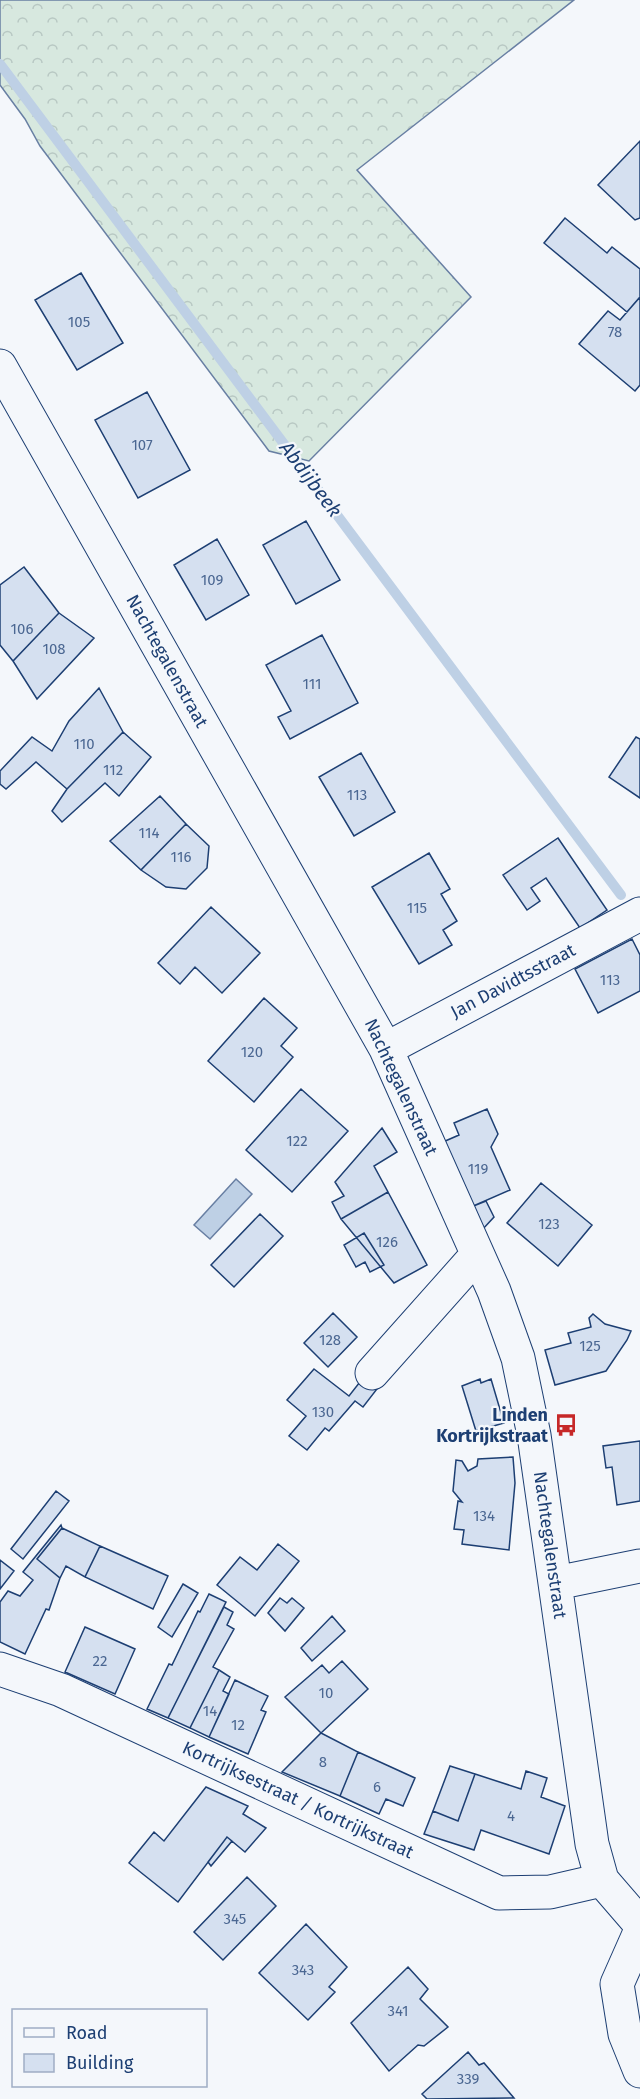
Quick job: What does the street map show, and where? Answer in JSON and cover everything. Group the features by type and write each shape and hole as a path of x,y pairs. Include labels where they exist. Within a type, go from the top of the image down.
{"street":[{"name":"Nachtegalenstraat","path":"0,366 386,1048 477,1256 518,1358 534,1435 591,1844 602,1880"},
{"name":"Jan Davidtsstraat","path":"386,1048 640,914"},
{"path":"372,1373 477,1256"},
{"path":"556,1583 640,1566"},
{"name":"Kortrijksestraat / Kortrijkstraat","path":"0,1668 61,1690 499,1893 550,1892 602,1880"},
{"path":"602,1880 640,1924"},
{"path":"640,1932 617,1984 625,2034 640,2071"}],"green space":[{"path":"0,0 574,0 357,170 471,297 309,461 269,451 40,146 25,119 0,85"}],"water":[{"path":"236,1179 252,1194 210,1239 194,1225"}],"building":[{"path":"640,141 640,218 635,220 598,185"},
{"path":"565,218 607,253 612,247 640,269 640,297 627,312 544,243"},
{"path":"81,273 123,343 77,370 35,300"},
{"path":"640,297 640,385 635,391 579,344 608,311 620,320"},
{"path":"147,392 190,470 138,498 95,420"},
{"path":"306,521 340,580 296,604 263,545"},
{"path":"217,539 249,595 206,620 174,565"},
{"path":"24,567 59,613 13,661 0,645 0,585"},
{"path":"59,613 94,638 37,699 13,661"},
{"path":"322,635 358,703 290,739 278,717 291,711 266,665"},
{"path":"99,688 123,732 67,789 36,762 6,789 0,784 0,771 32,737 52,751 69,721"},
{"path":"123,732 151,757 119,796 105,783 62,822 52,811 67,789"},
{"path":"636,737 640,739 640,798 609,777"},
{"path":"361,753 395,812 354,836 319,777"},
{"path":"160,796 186,824 141,870 110,841"},
{"path":"186,824 209,846 207,868 186,889 166,887 141,870"},
{"path":"558,838 607,910 580,928 546,878 531,888 540,901 527,910 503,875"},
{"path":"429,853 450,889 441,894 457,921 443,930 452,945 419,964 372,887"},
{"path":"211,907 260,953 222,993 195,967 180,984 158,963"},
{"path":"632,939 640,955 640,991 598,1013 575,969"},
{"path":"264,998 297,1028 281,1046 293,1057 254,1102 208,1061"},
{"path":"301,1089 348,1131 292,1192 246,1150"},
{"path":"487,1109 498,1134 491,1147 510,1190 471,1207 443,1142 459,1135 454,1123"},
{"path":"382,1128 397,1152 374,1166 388,1192 341,1219 332,1202 344,1196 335,1182"},
{"path":"541,1183 592,1225 558,1266 507,1223"},
{"path":"388,1192 427,1265 394,1283 341,1219"},
{"path":"486,1201 494,1217 482,1230 471,1207"},
{"path":"260,1214 283,1236 234,1287 211,1265"},
{"path":"364,1233 384,1265 370,1272 365,1262 356,1267 344,1245"},
{"path":"333,1313 357,1337 328,1367 304,1343"},
{"path":"593,1314 605,1324 631,1331 627,1340 606,1371 555,1385 545,1350 571,1343 568,1333 591,1327 589,1318"},
{"path":"314,1369 349,1396 363,1378 377,1389 363,1407 355,1401 329,1431 325,1428 307,1450 289,1436 306,1416 287,1400"},
{"path":"480,1379 481,1383 491,1379 504,1423 476,1431 462,1386"},
{"path":"640,1441 640,1501 617,1505 612,1467 606,1468 603,1446"},
{"path":"513,1457 515,1483 509,1550 462,1544 464,1530 454,1529 458,1501 462,1502 453,1491 456,1460 462,1461 468,1471 477,1466 478,1459"},
{"path":"56,1491 69,1501 23,1559 11,1549"},
{"path":"61,1525 62,1528 37,1559 60,1578 49,1610 46,1609 25,1654 0,1642 0,1602 8,1591 20,1596 33,1580 23,1572"},
{"path":"62,1528 100,1546 85,1577 66,1566 60,1578 37,1559"},
{"path":"278,1544 299,1561 255,1616 217,1585 240,1557 257,1570"},
{"path":"100,1546 168,1576 153,1609 85,1577"},
{"path":"0,1560 14,1571 0,1589"},
{"path":"183,1584 198,1593 172,1637 158,1627"},
{"path":"209,1594 226,1602 168,1718 147,1709 169,1664 172,1665 198,1611 200,1612"},
{"path":"280,1598 287,1603 292,1598 304,1608 285,1631 268,1613"},
{"path":"224,1607 233,1612 227,1625 234,1629 213,1667 219,1670 190,1728 168,1718"},
{"path":"332,1616 345,1631 312,1661 301,1648"},
{"path":"85,1627 135,1649 115,1694 65,1672"},
{"path":"342,1661 368,1689 321,1733 285,1697 322,1665 329,1673"},
{"path":"219,1670 230,1677 223,1691 229,1694 209,1737 190,1728"},
{"path":"235,1680 268,1696 261,1710 266,1712 248,1754 209,1737"},
{"path":"321,1733 358,1752 340,1796 282,1772"},
{"path":"358,1752 415,1778 403,1806 386,1799 379,1814 340,1796"},
{"path":"450,1766 475,1774 458,1821 433,1811"},
{"path":"526,1771 547,1778 541,1797 565,1806 549,1854 481,1830 474,1850 424,1834 433,1811 458,1821 475,1774 521,1789"},
{"path":"206,1787 248,1806 243,1814 266,1828 245,1852 227,1837 178,1902 129,1863 154,1832 164,1841"},
{"path":"227,1837 232,1841 211,1866 208,1862"},
{"path":"247,1877 276,1906 223,1960 194,1932"},
{"path":"306,1924 347,1967 329,1987 335,1992 308,2020 259,1973"},
{"path":"408,1967 428,1989 420,1999 448,2027 424,2046 418,2045 389,2071 351,2023"},
{"path":"468,2052 479,2065 484,2063 514,2098 427,2099 422,2094"}],"waterway":[{"name":"Abdijbeek","path":"0,64 621,895"}],"place":[{"name":"Linden Kortrijkstraat","path":"566,1425"}]}
